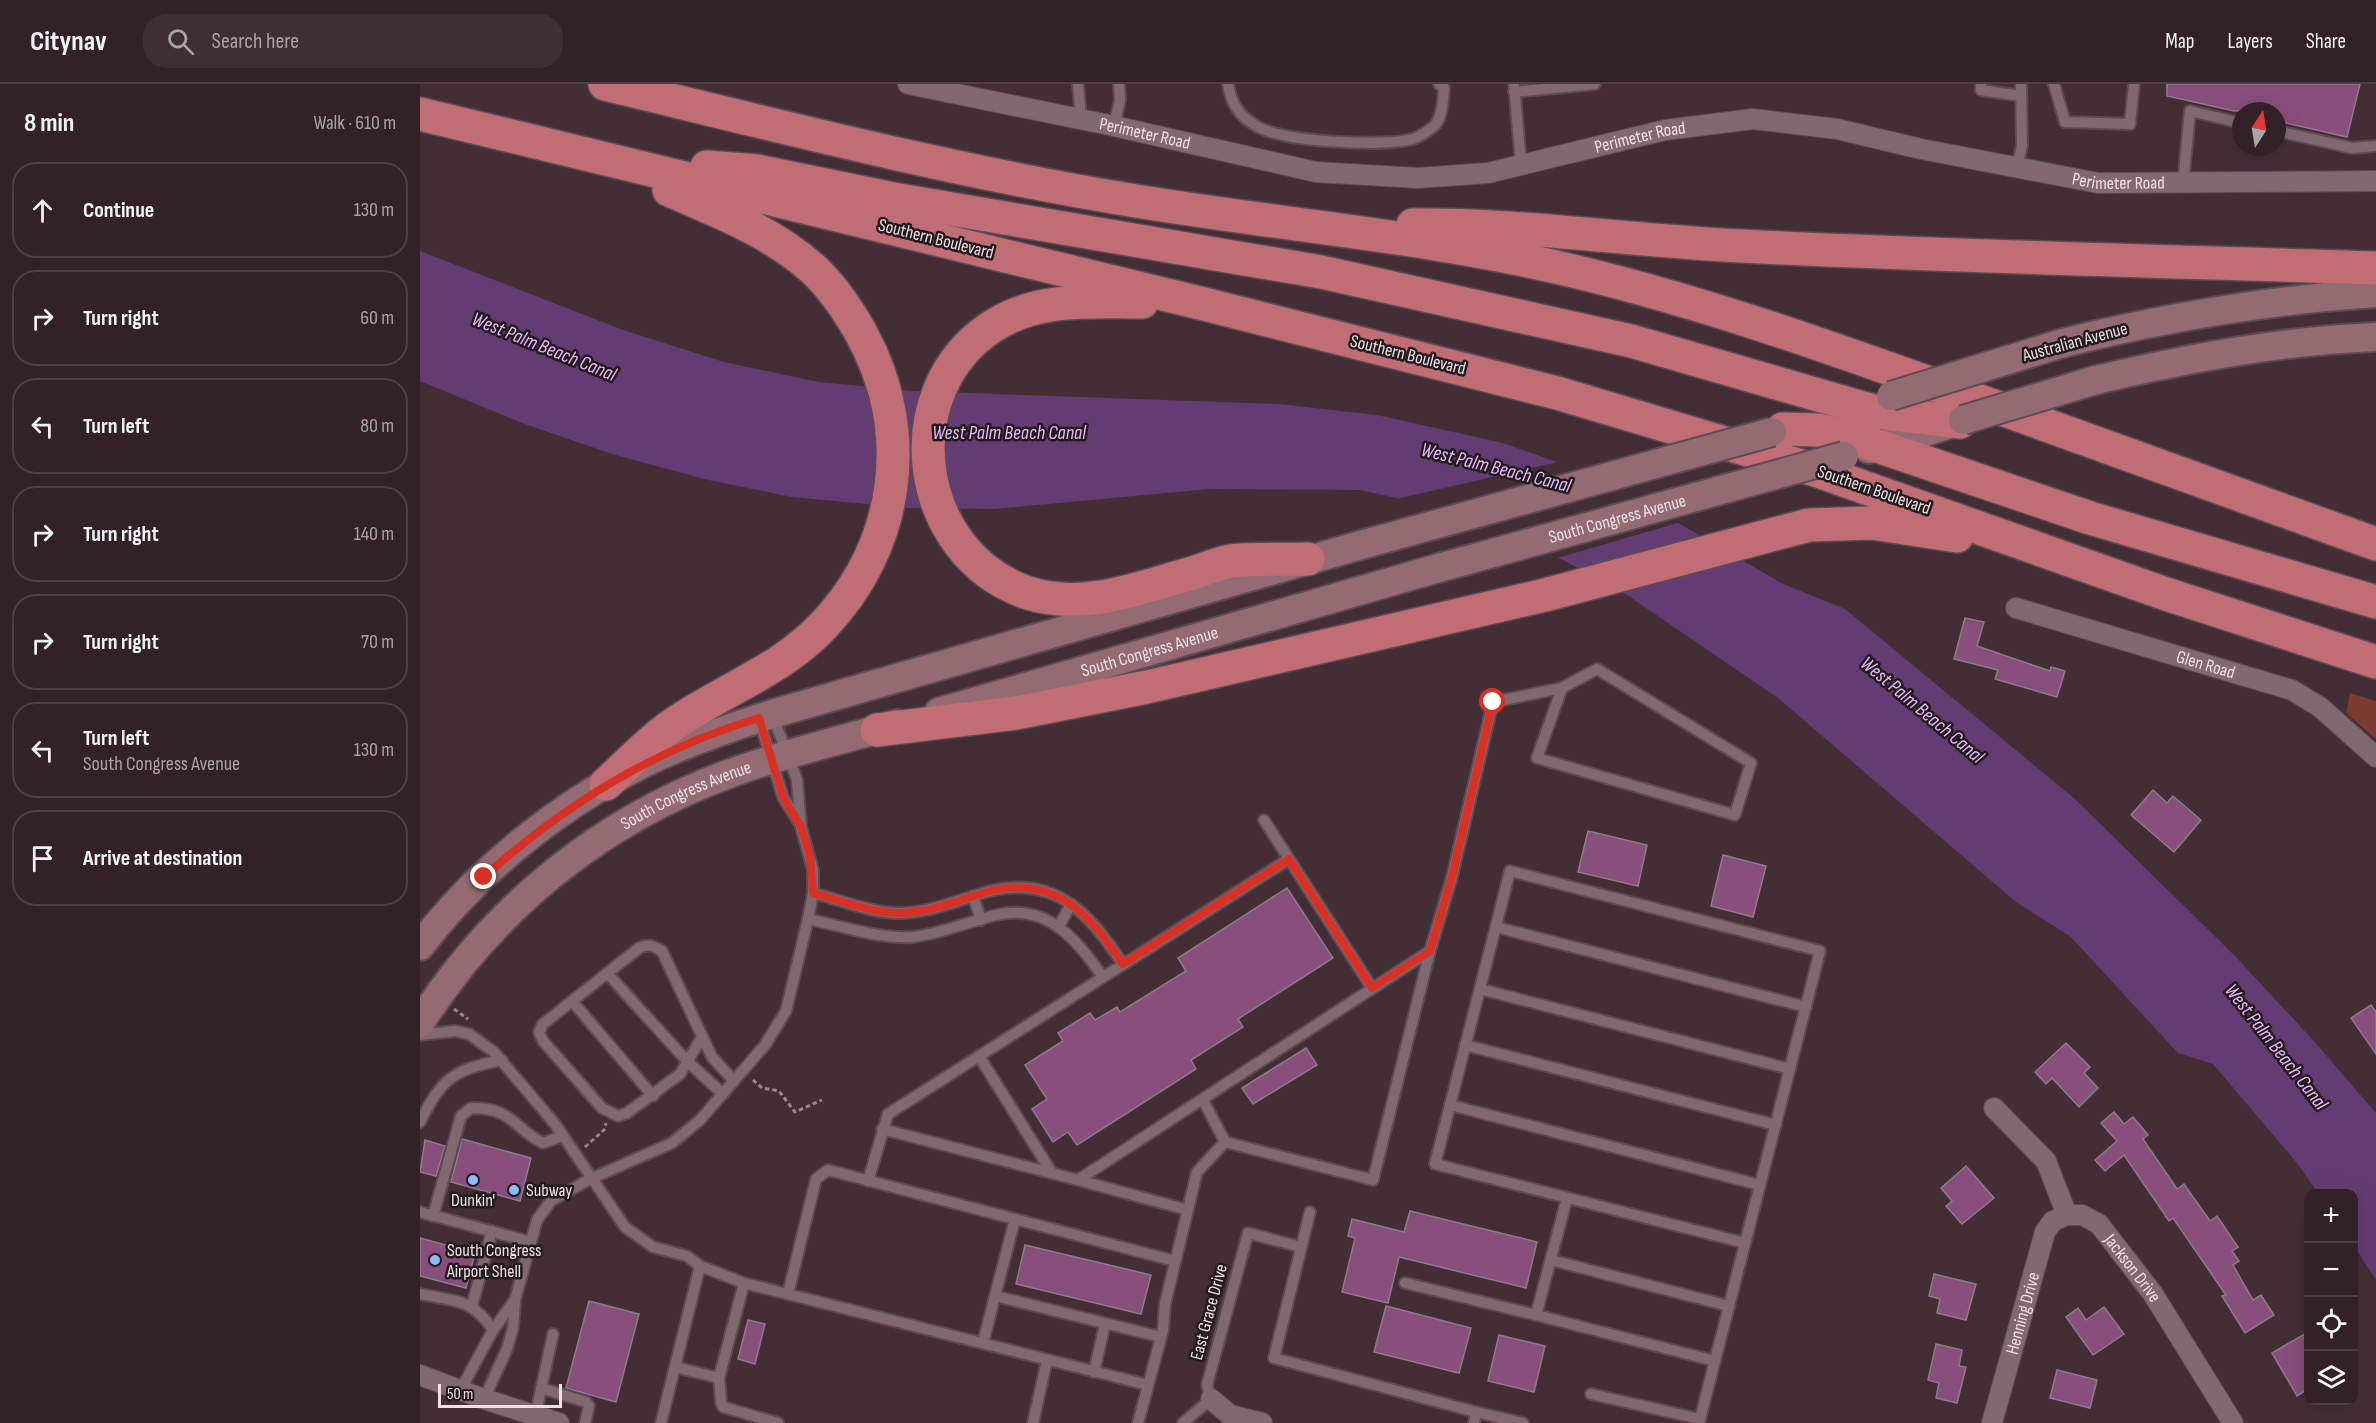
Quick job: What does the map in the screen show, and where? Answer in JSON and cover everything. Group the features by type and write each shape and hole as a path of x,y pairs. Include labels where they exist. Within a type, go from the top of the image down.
{"highway":[{"path":"605,84 952,167 1080,192 1508,257 1694,302 1801,336 2376,544"},
{"name":"Southern Boulevard","path":"420,114 1200,303 1557,393 1680,428 1876,490 2044,552 2376,662"},
{"path":"589,155 755,228 777,240 814,270 830,288 858,328 876,363 887,394 893,436 889,506 879,533 852,587 824,625 809,640 772,667 674,724 606,784"},
{"path":"589,155 757,171 883,197 1321,272 1631,341 1781,382 1857,407 1908,417 1962,421"},
{"path":"1296,226 1480,225 1760,247 2376,268"},
{"path":"1200,303 1071,302 1038,306 1008,318 980,336 959,358 934,408 928,452 935,498 951,535 963,551 999,579 1028,593 1072,601 1108,596 1230,561 1308,560"},
{"path":"1777,430 1834,433 2090,518 2376,602"},
{"path":"877,730 1016,712 1147,687 1566,590 1809,525 1855,522 1904,527 2044,552"}],"main road":[{"name":"Australian Avenue","path":"1777,430 2063,343 2144,323 2222,309 2376,293"},
{"path":"1962,421 2136,370 2189,358 2274,345 2376,337"},
{"name":"South Congress Avenue","path":"420,1023 464,959 527,896 574,857 623,823 667,800 779,757 1962,421"},
{"path":"420,946 463,897 507,856 554,818 606,784 688,743 765,716 1368,543 1777,430"}],"street":[{"name":"Perimeter Road","path":"908,84 1114,126 1316,172 1418,178 1488,173 1665,130 1753,119 1838,129 2098,183 2376,181"},
{"name":"Glen Road","path":"2016,608 2292,690 2320,707 2376,757"},
{"path":"1994,1108 2046,1161 2067,1215"},
{"name":"Henning Drive","path":"1992,1423 2045,1232 2053,1221 2067,1215"},
{"name":"Jackson Drive","path":"2067,1215 2082,1215 2099,1224 2153,1294 2233,1423"},
{"path":"421,1378 559,1423"},
{"path":"1211,1399 1230,1415 1262,1423"}],"lane":[{"path":"1078,84 1081,119"},
{"path":"1114,126 1120,100 1119,84"},
{"path":"1228,84 1231,101 1242,115 1259,128 1279,134 1348,143 1414,139 1435,125 1443,107 1444,88 1439,84"},
{"path":"1521,164 1514,88 1595,84"},
{"path":"1981,84 1981,90 2021,96"},
{"path":"2017,168 2022,145 2021,84"},
{"path":"2054,84 2066,122 2130,124 2134,84"},
{"path":"2183,184 2190,111 2232,121"},
{"path":"2286,133 2352,148 2376,146"},
{"path":"1203,1100 1225,1142 1373,1180 1430,951 1452,877 1493,702 1562,688 1598,669 1751,763 1735,814 1538,758 1562,688"},
{"path":"765,716 779,757 783,797 801,827"},
{"path":"483,1400 507,1349 513,1328 515,1300 537,1220 551,1201 590,1179 672,1143 700,1120 723,1094 765,1045 786,1011 813,893 810,856 801,827 797,780 779,757 765,716"},
{"path":"1264,820 1372,988"},
{"path":"868,1181 888,1114 1289,859"},
{"path":"1591,1394 1699,1421 1776,1125 1820,951 1510,872 1435,1164 1745,1244"},
{"path":"813,893 900,913 922,911 1014,887 1035,889 1071,904 1087,915 1123,964"},
{"path":"973,896 981,920"},
{"path":"1059,926 1071,904"},
{"path":"808,919 890,937 938,934 1001,914 1022,913 1039,916 1059,926 1079,944 1102,978"},
{"path":"1496,927 1806,1007"},
{"path":"702,1037 680,1074 653,1096 627,1113 618,1116 609,1114 543,1041 539,1032 543,1024 646,945 662,951 718,1066 734,1081"},
{"path":"1078,1180 1430,951"},
{"path":"607,974 687,1061 723,1094"},
{"path":"1480,989 1790,1069"},
{"path":"572,1001 653,1096"},
{"path":"420,1035 455,1031 469,1034 502,1060 562,1136 625,1227 653,1247 687,1257 700,1266 744,1283 1148,1385"},
{"path":"1465,1045 1776,1125"},
{"path":"979,1056 1052,1173"},
{"path":"420,1122 440,1087 456,1073 473,1066 502,1060"},
{"path":"1450,1105 1760,1185"},
{"path":"433,1216 460,1116 471,1108 497,1110 510,1116 521,1128 543,1143 562,1136"},
{"path":"882,1130 1188,1210"},
{"path":"1138,1423 1161,1337 1165,1304 1197,1172 1225,1142"},
{"path":"788,1294 816,1179 828,1170 1175,1261"},
{"path":"1536,1315 1567,1198"},
{"path":"420,1212 531,1242"},
{"path":"1310,1212 1274,1358 1475,1417 1523,1423"},
{"path":"983,1344 1015,1220"},
{"path":"472,1306 492,1231"},
{"name":"East Grace Drive","path":"1211,1399 1207,1385 1248,1233 1302,1247"},
{"path":"1551,1260 1729,1305"},
{"path":"661,1423 700,1266"},
{"path":"744,1283 719,1378 721,1402 723,1407 778,1423"},
{"path":"1405,1283 1714,1361"},
{"path":"420,1294 472,1306 482,1313 493,1329"},
{"path":"995,1296 1161,1337"},
{"path":"460,1391 493,1329 515,1300"},
{"path":"1094,1372 1105,1324"},
{"path":"535,1417 553,1334"},
{"path":"1033,1423 1047,1360"},
{"path":"675,1367 719,1378"},
{"path":"541,1388 586,1402 589,1406 585,1423"},
{"path":"1183,1423 1211,1399"}],"path":[{"path":"743,1070 762,1088 779,1091 795,1112 822,1100"},
{"path":"584,1148 604,1130 609,1114"}],"shaded area":[{"path":"2350,693 2376,701 2376,739 2346,713"}],"water":[{"name":"West Palm Beach Canal","path":"420,251 623,330 724,362 819,382 913,391 1279,404 1377,415 1503,443 1557,462 1627,493 1783,584 1845,609 2075,799 2235,956 2312,1039 2376,1113 2376,1280 2358,1252 2358,1189 2315,1189 2297,1163 2213,1064 2178,1053 2071,937 2016,902 1778,698 1627,595 1563,560 1431,506 1361,490 1209,489 994,509 908,508 792,497 704,479 612,454 522,423 420,381"}],"pier":[{"path":"1562,461 1628,491 1681,522 1554,559 1430,509 1392,500"}],"building":[{"path":"2167,84 2360,84 2347,137 2286,123 2286,102 2232,102 2232,111 2167,96"},
{"path":"1965,618 1984,622 1977,646 2050,671 2051,667 2065,671 2057,697 1995,679 1998,670 1954,659"},
{"path":"2153,790 2167,803 2173,796 2201,820 2174,852 2131,815"},
{"path":"1588,831 1647,845 1638,886 1578,872"},
{"path":"1723,855 1766,866 1753,917 1711,906"},
{"path":"1287,888 1333,958 1238,1019 1243,1027 1191,1060 1196,1069 1077,1145 1068,1132 1053,1142 1032,1109 1047,1099 1025,1065 1063,1041 1058,1033 1090,1013 1095,1020 1117,1007 1120,1012 1186,971 1178,958"},
{"path":"2371,1005 2376,1012 2376,1054 2351,1018"},
{"path":"2066,1043 2090,1067 2084,1073 2098,1088 2079,1107 2052,1078 2046,1084 2035,1072"},
{"path":"1306,1048 1317,1065 1253,1104 1242,1088"},
{"path":"2114,1112 2124,1124 2133,1117 2148,1135 2143,1139 2177,1189 2184,1184 2210,1221 2217,1216 2238,1247 2232,1251 2239,1261 2233,1265 2253,1300 2261,1295 2274,1315 2245,1333 2222,1296 2226,1295 2173,1218 2169,1221 2124,1155 2105,1171 2095,1160 2117,1141 2101,1123"},
{"path":"462,1139 531,1158 520,1201 451,1182"},
{"path":"425,1140 445,1146 436,1176 420,1172"},
{"path":"1966,1166 1994,1198 1962,1224 1946,1206 1952,1201 1941,1188"},
{"path":"1410,1211 1537,1242 1526,1288 1399,1257 1388,1303 1342,1292 1355,1238 1348,1236 1352,1219 1404,1232"},
{"path":"420,1238 475,1253 466,1288 420,1276"},
{"path":"1025,1245 1151,1275 1141,1314 1016,1284"},
{"path":"1934,1274 1976,1284 1966,1320 1937,1313 1940,1299 1929,1296"},
{"path":"589,1301 639,1314 616,1402 566,1388"},
{"path":"1386,1306 1471,1328 1459,1373 1374,1352"},
{"path":"2104,1307 2124,1334 2093,1355 2066,1317 2078,1308 2086,1320"},
{"path":"748,1320 765,1324 755,1364 738,1359"},
{"path":"2304,1334 2304,1392 2297,1396 2272,1353"},
{"path":"1499,1335 1545,1346 1534,1392 1488,1381"},
{"path":"1936,1344 1962,1350 1959,1366 1966,1367 1957,1403 1936,1398 1939,1383 1928,1380"},
{"path":"2057,1370 2097,1380 2090,1408 2050,1398"}],"place":[{"name":"Dunkin'","path":"473,1180"},
{"name":"Subway","path":"514,1190"},
{"name":"South Congress Airport Shell","path":"435,1260"}],"route":[{"path":"484,877 530,836 606,784 688,743 759,718 783,797 801,827 810,856 813,870 813,893 877,910 900,913 922,911 1014,887 1035,889 1071,904 1087,915 1101,931 1123,964 1289,859 1372,988 1430,951 1452,877 1493,702"}]}
